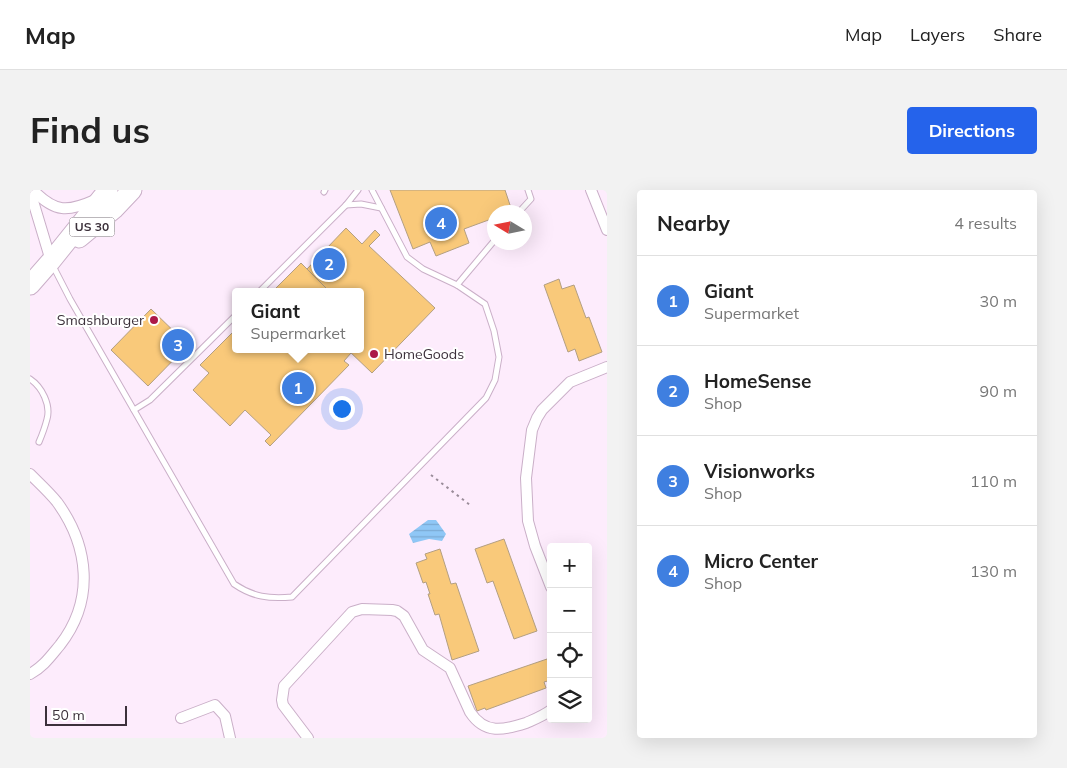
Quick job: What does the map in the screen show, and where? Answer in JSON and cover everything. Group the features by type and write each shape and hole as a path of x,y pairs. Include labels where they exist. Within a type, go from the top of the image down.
{"highway":[{"name":"US 30","path":"51,261 114,209 132,190"},
{"name":"US 30","path":"30,285 104,194"}],"street":[{"path":"32,191 51,261"},
{"path":"32,191 42,200 57,208 80,207 104,194"},
{"path":"595,191 607,230"},
{"path":"547,577 528,521 526,478 532,430 542,410 570,382 607,367"},
{"path":"30,474 56,502 76,535 83,558 84,573 80,607 67,636 41,668 30,674"},
{"path":"308,738 283,706 282,694 284,686 352,612 362,609 392,610 404,616 423,650 450,668 470,712 474,719 482,725 508,729 540,718 547,713"},
{"path":"181,718 215,705 225,716 230,738"}],"lane":[{"path":"263,288 346,205 358,190"},
{"path":"51,261 70,299 234,584 247,593 273,598 292,597 486,398 495,380 499,357 494,331 485,304 456,285 424,269 407,257 372,190"},
{"path":"525,205 531,199 528,190"},
{"path":"346,205 361,204 381,208"},
{"path":"456,285 487,249"},
{"path":"134,410 150,400 232,319"},
{"path":"30,379 36,383 46,399 48,417 39,442"}],"path":[{"path":"431,475 470,505"}],"water":[{"path":"428,520 436,520 446,534 442,541 429,539 413,543 409,534"}],"building":[{"path":"390,190 505,190 510,205 487,205 487,221 464,229 469,243 436,256 430,242 413,249"},
{"path":"346,228 362,244 375,230 380,235 369,246 435,308 372,373 351,353 364,353 364,288 326,288 307,269"},
{"path":"301,263 326,288 276,288"},
{"path":"559,279 562,289 574,285 586,318 589,317 602,352 579,361 575,349 568,352 544,285"},
{"path":"151,309 188,345 148,386 111,350"},
{"path":"232,333 232,353 351,353 344,361 349,365 270,446 265,441 271,435 245,410 230,426 193,390 209,373 200,365"},
{"path":"504,539 537,631 514,639 493,581 487,583 475,549"},
{"path":"440,549 451,584 456,583 479,651 452,660 439,614 435,615 426,582 423,583 416,563 427,559 425,554"},
{"path":"547,659 547,681 544,682 546,688 486,710 485,708 477,711 468,686"}],"place":[{"name":"Micro Center","path":"441,223"},
{"name":"HomeSense","path":"329,264"},
{"name":"Smashburger","path":"154,320"},
{"name":"Visionworks","path":"178,345"},
{"name":"HomeGoods","path":"374,354"},
{"name":"Giant","path":"298,388"}]}
